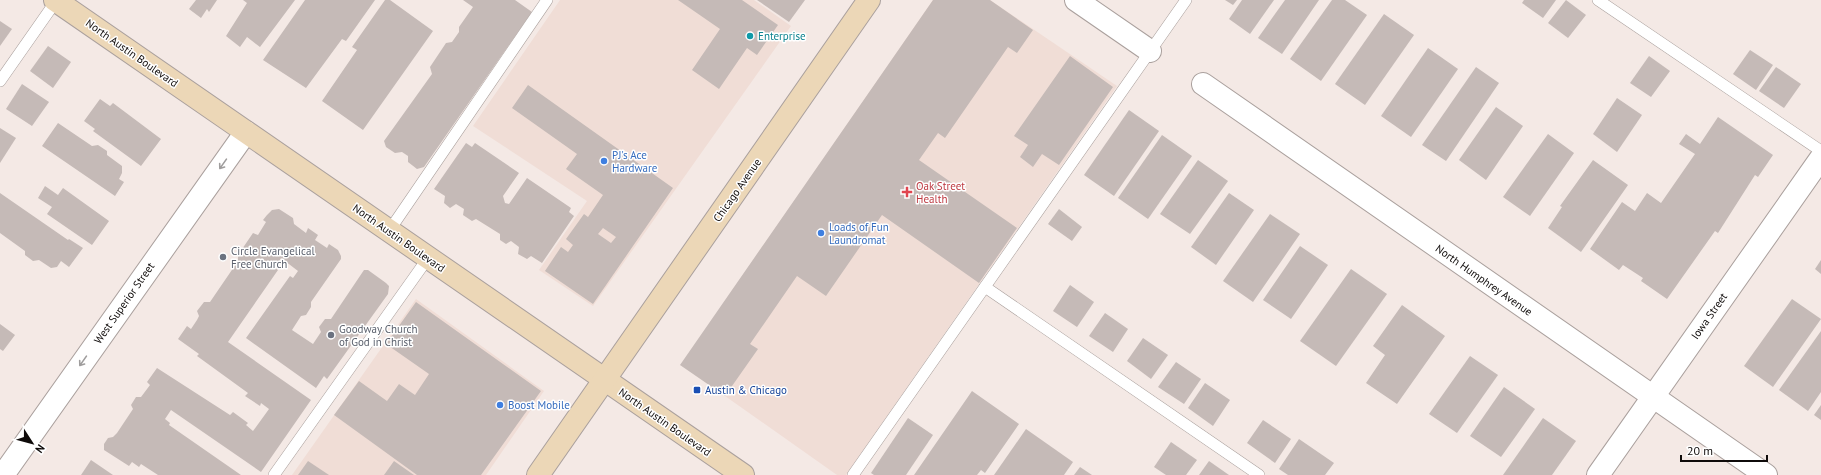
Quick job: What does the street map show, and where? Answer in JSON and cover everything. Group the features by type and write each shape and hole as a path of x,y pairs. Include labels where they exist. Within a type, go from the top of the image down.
{"street":[{"name":"North Austin Boulevard","path":"56,0 742,475"},
{"name":"Chicago Avenue","path":"538,475 869,0"},
{"path":"1076,0 1150,51"},
{"name":"North Humphrey Avenue","path":"1203,84 1766,475"},
{"name":"West Superior Street","path":"3,475 246,132"},
{"name":"Iowa Street","path":"1598,475 1821,158"}],"lane":[{"path":"0,81 56,0"},
{"path":"390,231 547,0"},
{"path":"854,475 1186,0"},
{"path":"1598,0 1821,151"},
{"path":"274,475 428,258"},
{"path":"985,288 1259,475"}],"shaded area":[{"path":"560,0 754,0 791,26 593,306 539,270 587,201 473,126"},
{"path":"933,0 990,0 1117,86 846,475 837,475 725,396 720,308"},
{"path":"416,299 544,391 486,475 292,475"}],"building":[{"path":"196,0 217,0 209,12 207,9 201,18 189,9"},
{"path":"243,0 295,0 260,47 247,37 240,47 226,36 247,3"},
{"path":"305,0 375,0 346,41 342,39 306,88 263,60"},
{"path":"385,0 390,0 433,31 363,130 322,101 357,50 352,47"},
{"path":"463,0 515,0 532,12 424,167 417,169 408,162 408,156 402,152 395,153 386,147 384,141 432,74 430,67 446,43 452,42 459,32 459,27 473,7"},
{"name":"Enterprise","path":"678,0 742,0 778,25 757,55 747,48 719,89 692,70 720,29"},
{"path":"757,0 805,0 789,22"},
{"path":"933,0 990,0 1033,30 1017,53 1008,47 945,138 938,133 919,160 1017,228 979,283 882,215 826,296 797,276 750,344 758,349 725,396 680,365"},
{"path":"1225,0 1237,0 1233,5"},
{"path":"1242,0 1274,0 1250,34 1229,19"},
{"path":"1285,0 1319,0 1282,54 1258,38"},
{"path":"1332,0 1345,0 1367,15 1321,81 1290,59"},
{"path":"1524,0 1556,0 1543,18 1522,3"},
{"path":"1566,0 1586,15 1568,38 1548,23"},
{"path":"1384,14 1414,35 1365,105 1335,84"},
{"path":"0,21 12,29 0,46"},
{"path":"48,46 71,62 53,88 30,71"},
{"path":"1428,48 1458,69 1411,137 1381,116"},
{"path":"1750,50 1773,65 1756,90 1733,74"},
{"path":"1070,56 1113,87 1059,165 1042,154 1033,167 1020,157 1028,145 1014,136"},
{"path":"1649,56 1670,71 1651,97 1630,83"},
{"path":"1476,67 1499,83 1446,161 1422,145"},
{"path":"1776,67 1801,84 1784,108 1759,91"},
{"path":"22,84 49,102 32,126 6,109"},
{"name":"PJ's Ace Hardware","path":"528,85 673,188 593,304 545,271 561,247 568,252 573,245 566,239 584,214 588,217 603,195 566,169 577,154 512,108","holes":["603,228 616,237 611,243 598,234"]},
{"path":"1617,98 1642,115 1617,152 1593,134"},
{"path":"100,99 110,106 113,103 161,139 141,166 93,131 95,129 84,121"},
{"path":"1496,107 1523,126 1486,180 1459,160"},
{"path":"1129,110 1159,131 1114,196 1084,175"},
{"path":"1718,117 1773,155 1758,177 1755,175 1718,233 1715,231 1667,299 1641,281 1643,278 1623,265 1619,270 1590,249 1622,202 1635,211 1647,193 1661,203 1695,154 1679,144 1686,134 1700,144"},
{"path":"58,123 92,146 98,145 107,151 107,155 122,166 122,173 119,179 124,182 115,196 42,146"},
{"path":"0,128 16,138 0,163"},
{"path":"1548,134 1574,153 1530,216 1503,197"},
{"path":"1162,135 1192,156 1148,219 1118,198"},
{"path":"466,143 472,147 475,143 519,173 503,196 505,203 509,204 527,178 571,208 569,212 574,216 542,263 531,256 527,259 518,254 519,247 511,241 506,244 500,240 500,234 476,219 472,221 463,215 464,209 456,204 450,208 444,203 445,196 434,189"},
{"path":"1198,160 1228,181 1190,234 1160,214"},
{"path":"1593,160 1628,185 1581,252 1548,228 1562,207 1560,206"},
{"path":"45,186 58,195 63,188 109,221 92,245 47,214 52,207 38,198"},
{"path":"0,193 68,240 69,239 83,248 69,267 61,261 57,267 51,268 39,260 33,261 25,255 25,251 0,233"},
{"path":"1229,193 1254,210 1216,265 1191,247"},
{"path":"279,209 293,218 294,224 306,233 308,228 318,235 315,240 327,248 329,244 338,250 341,256 341,259 311,302 311,307 306,315 301,316 292,330 313,344 321,332 319,327 325,319 331,319 364,270 368,270 389,286 388,294 327,379 324,376 316,388 246,338 290,276 293,278 298,271 281,258 275,268 278,270 228,342 311,400 261,472 171,410 165,419 170,423 169,425 241,475 158,475 141,464 139,467 132,462 129,466 104,450 104,444 108,438 113,437 117,433 133,409 131,405 136,397 141,397 150,385 147,382 157,368 230,415 233,412 248,423 246,425 253,431 269,409 261,403 260,406 245,396 248,393 197,356 199,354 178,339 187,326 191,329 199,316 197,311 204,302 210,302 238,261 238,255 253,233 258,235 266,222 263,220 272,210"},
{"path":"1059,209 1082,227 1072,241 1048,224"},
{"path":"1270,214 1300,234 1253,302 1223,281"},
{"path":"1300,246 1328,265 1291,319 1263,300"},
{"path":"1821,260 1821,274 1815,269"},
{"path":"1351,269 1387,294 1336,366 1300,341"},
{"path":"1070,285 1094,302 1077,327 1053,311"},
{"path":"1792,299 1821,319 1773,387 1744,366"},
{"path":"416,302 541,391 481,475 417,475 334,415 359,381 387,401 399,384 415,395 429,374 386,344"},
{"path":"1402,305 1445,336 1397,404 1366,383 1385,355 1373,346"},
{"path":"1105,313 1128,329 1113,352 1089,336"},
{"path":"0,324 15,335 3,351 0,349"},
{"path":"1821,331 1821,392 1808,411 1779,390"},
{"path":"1143,338 1168,355 1151,379 1127,361"},
{"path":"1470,356 1498,375 1457,433 1429,414"},
{"path":"1176,362 1201,379 1184,404 1158,387"},
{"path":"1205,383 1230,400 1213,426 1188,408"},
{"path":"1504,387 1535,409 1501,457 1470,436"},
{"path":"972,391 1019,424 985,473 981,470 977,475 914,475"},
{"path":"1821,405 1821,420 1814,415"},
{"path":"908,418 933,435 906,475 874,475 871,473"},
{"path":"1543,418 1576,441 1552,475 1503,475"},
{"path":"1263,420 1291,439 1275,463 1247,443"},
{"path":"1026,429 1073,462 1064,475 994,475"},
{"path":"1299,439 1334,463 1325,475 1288,475 1279,469"},
{"path":"1171,442 1197,460 1186,475 1166,475 1154,467"},
{"path":"91,460 113,475 81,475"},
{"path":"308,461 329,475 298,475"},
{"path":"394,461 414,475 384,475"},
{"path":"1209,461 1229,475 1199,475"},
{"path":"1080,467 1092,475 1074,475"}],"place":[{"name":"Enterprise","path":"750,36"},
{"name":"PJ's Ace Hardware","path":"604,161"},
{"name":"Oak Street Health","path":"907,192"},
{"name":"Loads of Fun Laundromat","path":"821,233"},
{"name":"Circle Evangelical Free Church","path":"223,257"},
{"name":"Goodway Church of God in Christ","path":"331,335"},
{"name":"Austin & Chicago","path":"697,390"},
{"name":"Boost Mobile","path":"500,405"}]}
